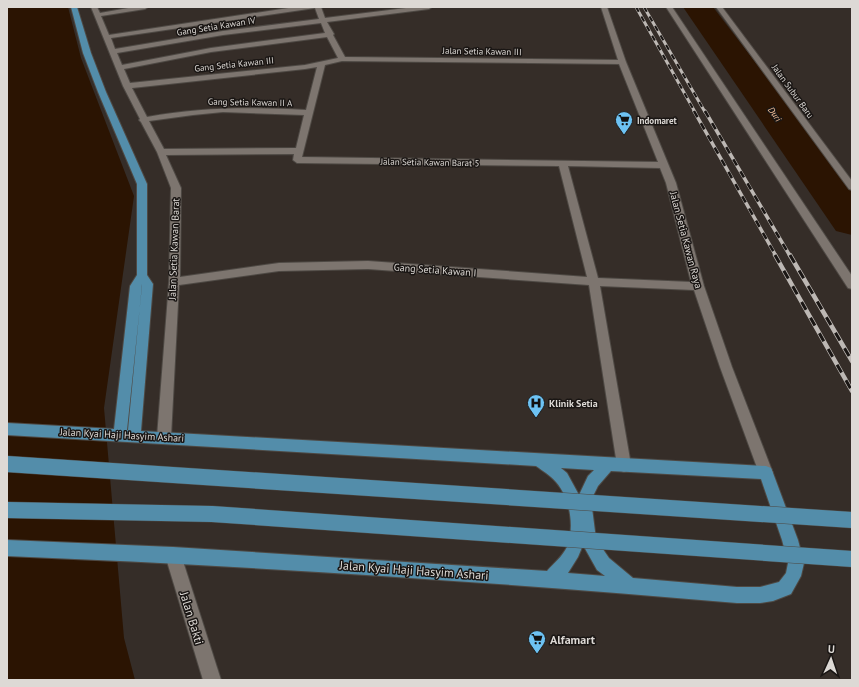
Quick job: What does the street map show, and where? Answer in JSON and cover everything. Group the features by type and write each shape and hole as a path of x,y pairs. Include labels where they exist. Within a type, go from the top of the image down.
{"main road":[{"path":"74,7 87,53 102,92 142,184 142,275 148,284 123,435"},
{"name":"Jalan Kyai Haji Hasyim Ashari","path":"7,429 766,473 790,540 796,563 793,576 784,588 773,594 737,595 550,579 169,555 7,548"},
{"path":"538,459 561,477 573,496 578,519 578,538 568,560 550,579"},
{"path":"7,464 740,514 852,520"},
{"path":"608,464 593,481 584,500 584,518 589,542 604,564 631,587"},
{"path":"7,510 212,514 852,559"}],"street":[{"path":"96,11 145,7"},
{"path":"107,37 242,16 312,7"},
{"path":"318,7 322,21 331,34 342,58"},
{"name":"Gang Setia Kawan IV","path":"113,52 208,36 426,7"},
{"name":"Jalan Setia Kawan Raya","path":"604,7 622,62 671,183 698,286 726,367 766,473"},
{"path":"669,7 852,285"},
{"name":"Jalan Subur Baru","path":"719,7 847,175 852,187"},
{"name":"Jalan Setia Kawan Barat","path":"96,11 127,86 143,120 161,152 176,188 174,282 164,437"},
{"name":"Gang Setia Kawan III","path":"119,68 211,50 331,34"},
{"name":"Jalan Setia Kawan III","path":"342,58 622,62"},
{"name":"Gang Setia Kawan III","path":"127,86 305,67 342,58"},
{"path":"161,152 299,150 322,63"},
{"name":"Gang Setia Kawan II A","path":"143,120 184,113 221,110 260,110 309,113"},
{"name":"Jalan Setia Kawan Barat 5","path":"299,150 297,160 664,165"},
{"path":"563,164 594,281 624,465"},
{"name":"Gang Setia Kawan I","path":"174,282 279,267 368,266 594,281 698,286"},
{"name":"Jalan Bakti","path":"169,555 212,680"}],"shaded area":[{"path":"7,7 68,7 81,58 134,196 104,408 124,638 135,680 7,680"}],"waterway":[{"name":"Duri","path":"698,7 852,220"}],"railway":[{"path":"636,7 695,112"},
{"path":"644,7 705,112"},
{"path":"694,111 776,256"},
{"path":"705,111 790,256"},
{"path":"775,255 852,391"},
{"path":"790,255 852,361"}],"place":[{"name":"Indomaret","path":"624,135"},
{"name":"Klinik Setia","path":"536,418"},
{"name":"Alfamart","path":"537,654"}]}
